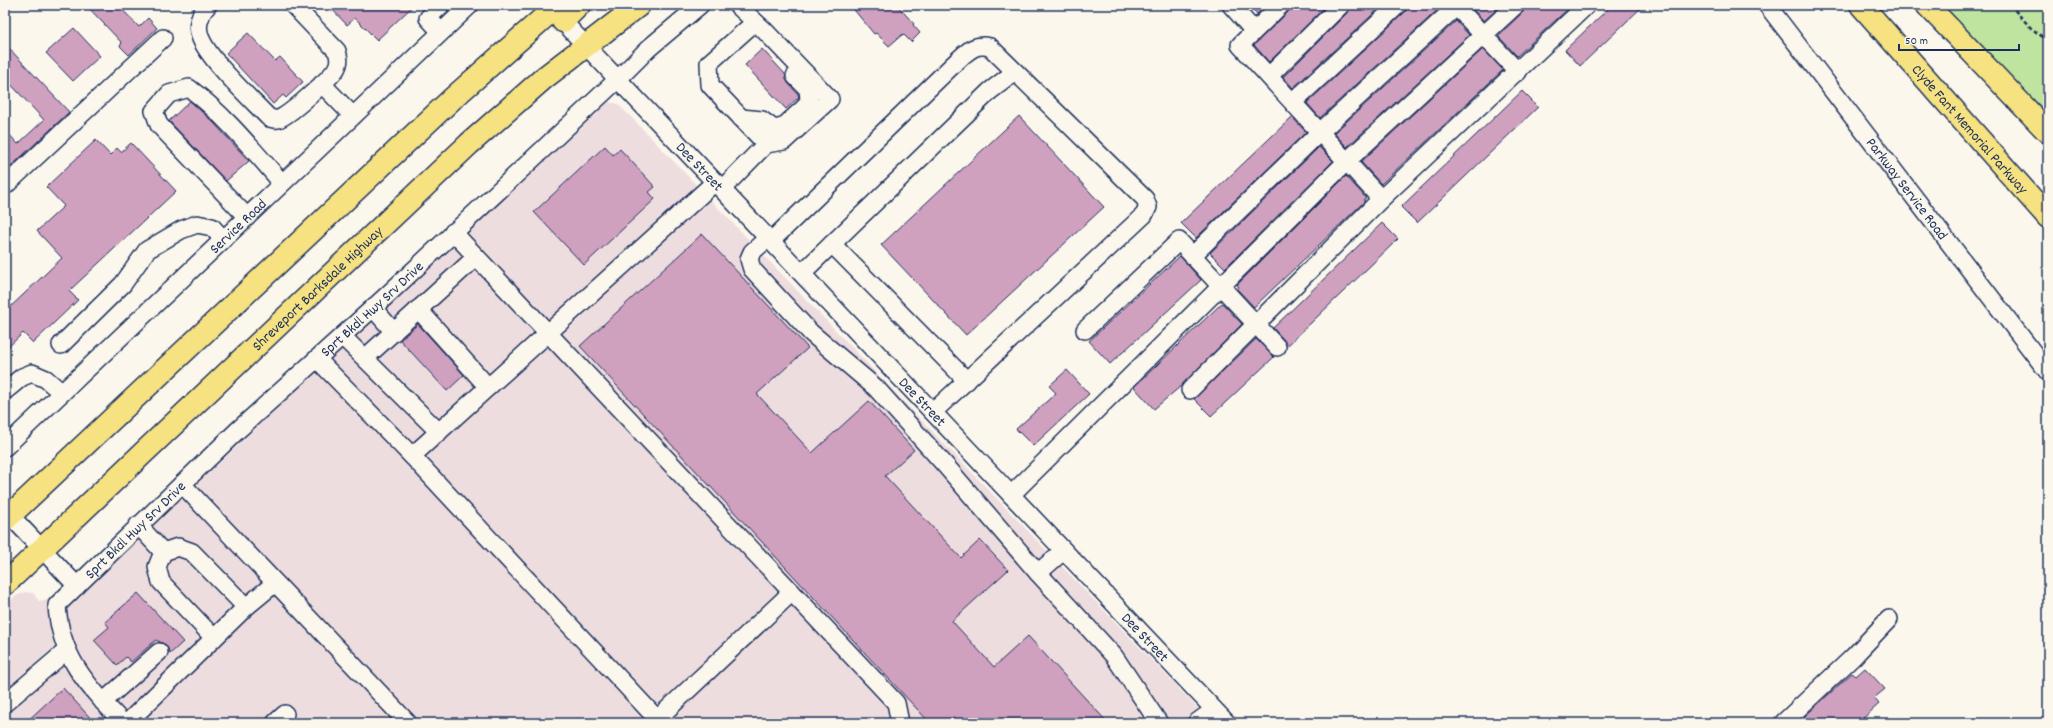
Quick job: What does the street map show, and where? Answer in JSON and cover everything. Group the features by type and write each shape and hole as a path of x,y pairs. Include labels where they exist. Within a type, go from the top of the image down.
{"main road":[{"path":"7,515 441,110 555,10 579,5"},
{"name":"Shreveport Barksdale Highway","path":"5,584 40,549 469,144 544,78 639,5"},
{"name":"Clyde Fant Memorial Parkway","path":"1861,5 2048,217"},
{"path":"1927,5 2048,132"}],"street":[{"path":"208,5 199,19 199,35 206,50 269,118 278,119 287,115 322,84 336,69 340,60 337,51 294,5"},
{"path":"441,5 428,18 441,32"},
{"name":"Service Road","path":"5,447 470,5"},
{"name":"Sprt Bkdl Hwy Srv Drive","path":"66,651 58,622 58,604 182,484 373,308 617,80 649,48 700,5"},
{"path":"412,456 548,333 766,144 784,141 830,99 759,25 737,5"},
{"path":"1231,5 1254,31"},
{"path":"1281,5 1240,45 1381,199"},
{"path":"1269,76 1341,5"},
{"path":"1293,102 1398,5"},
{"path":"1193,255 1320,132 1456,5 1518,72"},
{"path":"1011,495 1347,161 1516,5"},
{"path":"1190,390 1381,199 1518,72 1587,5"},
{"name":"Parkway Service Road","path":"1767,5 2048,372"},
{"path":"555,10 617,80"},
{"path":"741,118 762,120 774,129 783,127 805,107 809,100 808,89 763,44 759,25"},
{"path":"759,25 709,63 710,86 766,144"},
{"path":"5,186 163,38"},
{"path":"933,412 1144,215 1148,207 1145,199 990,47 981,45 972,48 770,240 752,252 749,259 752,269 811,333 876,388 946,466 1038,573 1114,656 1159,723"},
{"path":"802,273 990,91 1015,72"},
{"name":"Dee Street","path":"617,80 895,371 1063,551 1227,723"},
{"path":"322,84 353,116"},
{"path":"247,217 159,125 154,111 169,94 189,88 202,98 247,142 282,183"},
{"path":"61,345 123,284 147,250 181,230 197,224 212,227 224,239"},
{"path":"453,232 896,703 900,723"},
{"path":"1084,330 1179,241 1257,323 1277,347"},
{"path":"832,244 967,381"},
{"path":"365,358 476,257"},
{"path":"373,308 394,332"},
{"path":"418,309 488,387"},
{"path":"342,336 439,432"},
{"path":"317,359 412,456 655,721 792,592"},
{"path":"876,388 895,371"},
{"path":"5,391 22,377 32,373 46,379 62,392"},
{"path":"946,466 966,447"},
{"path":"182,484 403,721"},
{"path":"7,515 77,586"},
{"path":"138,526 163,552"},
{"path":"163,552 178,548 192,552 246,607"},
{"path":"1038,573 1063,551"},
{"path":"163,552 157,567 161,582 214,638"},
{"path":"127,723 246,607 275,583"},
{"path":"1783,723 1853,657 1889,619"},
{"path":"5,703 66,651 80,676 123,723"},
{"path":"103,702 159,652"},
{"path":"1196,723 1214,710"}],"path":[{"path":"2010,5 2032,28 2048,41"}],"shaded area":[{"path":"604,101 618,104 633,119 1212,723 5,723 5,606 14,597 25,592 33,593 39,601 84,592 585,114"}],"green space":[{"path":"1940,5 2048,5 2048,118"}],"building":[{"path":"86,5 118,5 139,27 148,18 157,28 129,55 120,46 122,43"},
{"path":"328,5 414,5 377,40 355,18 347,25"},
{"path":"850,5 897,5 920,33 911,42 903,34 889,46 876,33 874,34"},
{"path":"1249,5 1267,5 1257,14"},
{"path":"1291,5 1327,5 1269,62 1254,45 1288,12"},
{"path":"1351,5 1383,5 1293,88 1283,77 1348,12"},
{"path":"1408,5 1443,5 1320,118 1307,103 1405,12"},
{"path":"1469,5 1501,5 1484,21"},
{"path":"1526,5 1572,5 1517,56 1498,36 1523,12"},
{"path":"1612,5 1644,5 1580,66 1565,50"},
{"path":"1456,21 1469,35 1347,147 1334,133"},
{"path":"74,28 100,56 73,81 46,53"},
{"path":"248,33 275,61 280,57 303,82 286,98 283,95 273,104 226,53"},
{"path":"5,44 69,112 5,172 5,130 18,144 44,120 5,78"},
{"path":"762,49 785,74 788,83 798,94 799,97 786,109 745,65"},
{"path":"1483,49 1503,70 1381,184 1361,162"},
{"path":"1522,91 1538,107 1417,223 1401,207"},
{"path":"190,101 213,122 249,161 226,181 169,121"},
{"path":"1019,116 1104,207 966,335 881,245"},
{"path":"1292,117 1306,132 1196,238 1181,223"},
{"path":"96,140 110,155 117,148 121,152 131,143 176,191 69,291 78,300 33,343 23,333 5,350 5,312 62,258 37,231 64,206 46,187"},
{"path":"605,146 613,155 620,149 655,187 649,192 655,199 584,265 534,212"},
{"path":"1319,147 1333,161 1225,268 1210,253"},
{"path":"1346,176 1366,198 1363,200 1365,201 1254,307 1237,289 1239,287 1237,285"},
{"path":"1382,223 1398,239 1287,346 1284,340 1273,328"},
{"path":"702,234 808,348 757,394 812,453 869,401 914,450 885,476 961,558 980,540 1008,570 952,621 994,667 1028,636 1108,723 930,723 580,346"},
{"path":"1180,256 1201,280 1110,364 1089,341"},
{"path":"1222,303 1242,324 1181,386 1154,409 1134,387"},
{"path":"418,324 464,375 447,391 400,340"},
{"path":"1256,339 1274,357 1211,416 1194,399"},
{"path":"1067,370 1089,394 1033,446 1016,429 1056,393 1049,386"},
{"path":"138,593 183,642 170,654 166,645 156,640 131,662 126,657 117,665 94,640 109,627 105,622"},
{"path":"1865,668 1885,689 1874,698 1879,704 1858,723 1810,723 1804,717 1852,673 1856,676"},
{"path":"63,688 95,723 25,723"}]}
